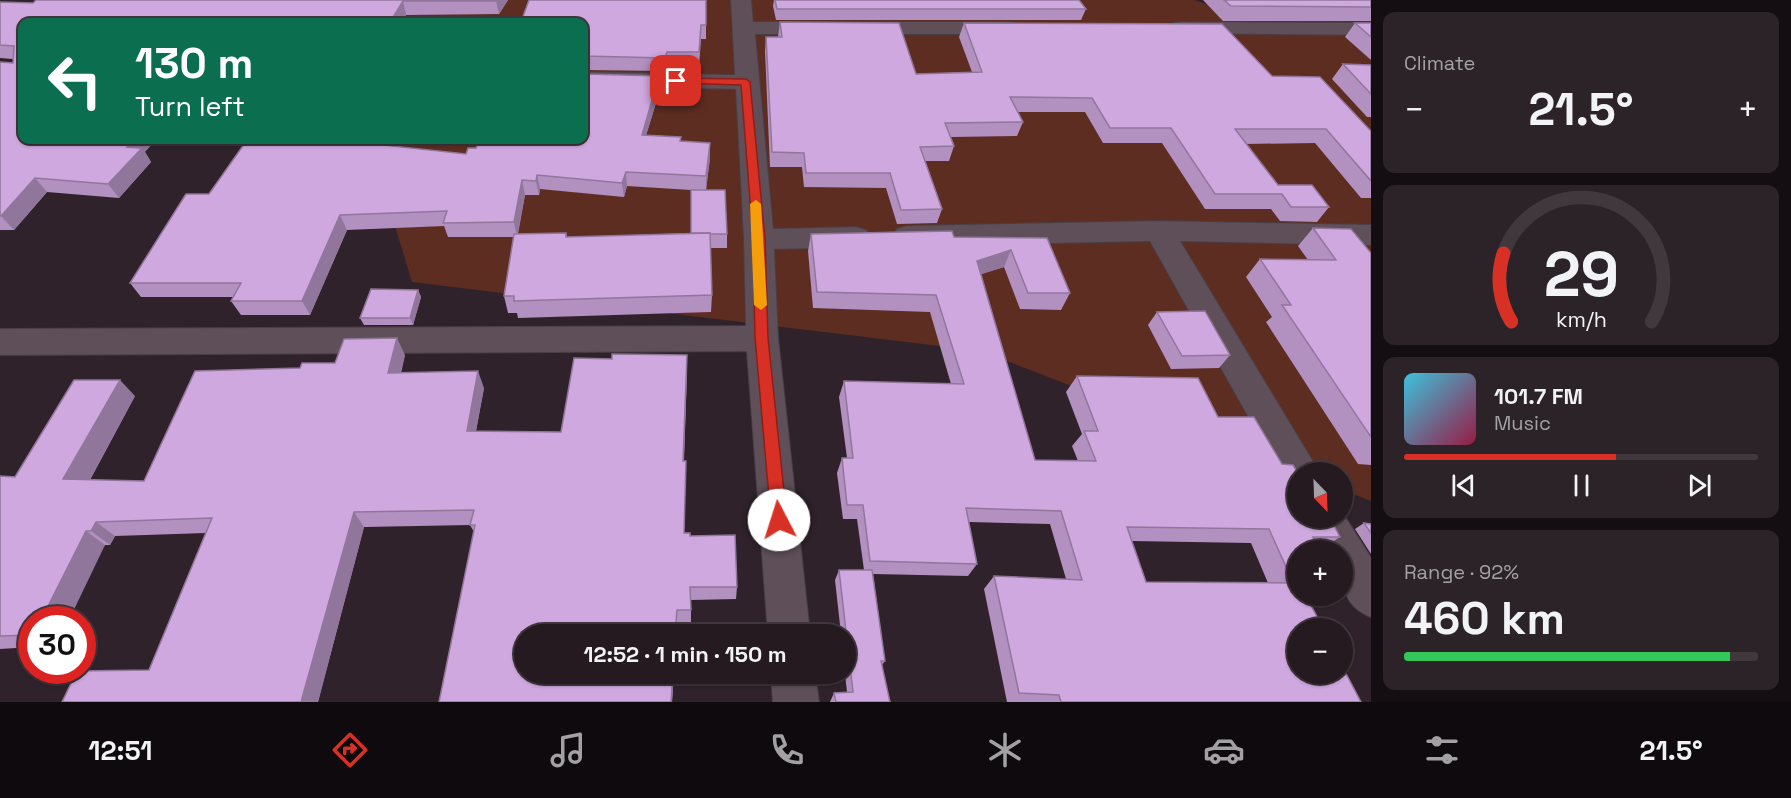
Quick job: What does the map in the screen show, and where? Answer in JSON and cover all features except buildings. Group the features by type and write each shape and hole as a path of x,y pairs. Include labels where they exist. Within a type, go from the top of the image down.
{"street":[{"path":"788,624 762,338 759,239 742,14 1028,28"},
{"path":"1158,28 1371,29"},
{"path":"588,79 746,82"},
{"path":"759,239 1159,231 1371,235"},
{"path":"1159,231 1293,462"},
{"path":"0,342 762,338"},
{"path":"1331,528 1371,597"},
{"path":"794,684 796,702"}],"shaded area":[{"path":"327,0 1194,0 1257,20 1371,0 1371,501 1353,494 1353,462 1287,462 1287,469 981,351 412,282 370,144 588,144 588,18 332,18"}],"slow traffic":[{"path":"756,204 761,305"}],"route":[{"path":"676,81 746,82 759,239 762,338 779,520"}]}
